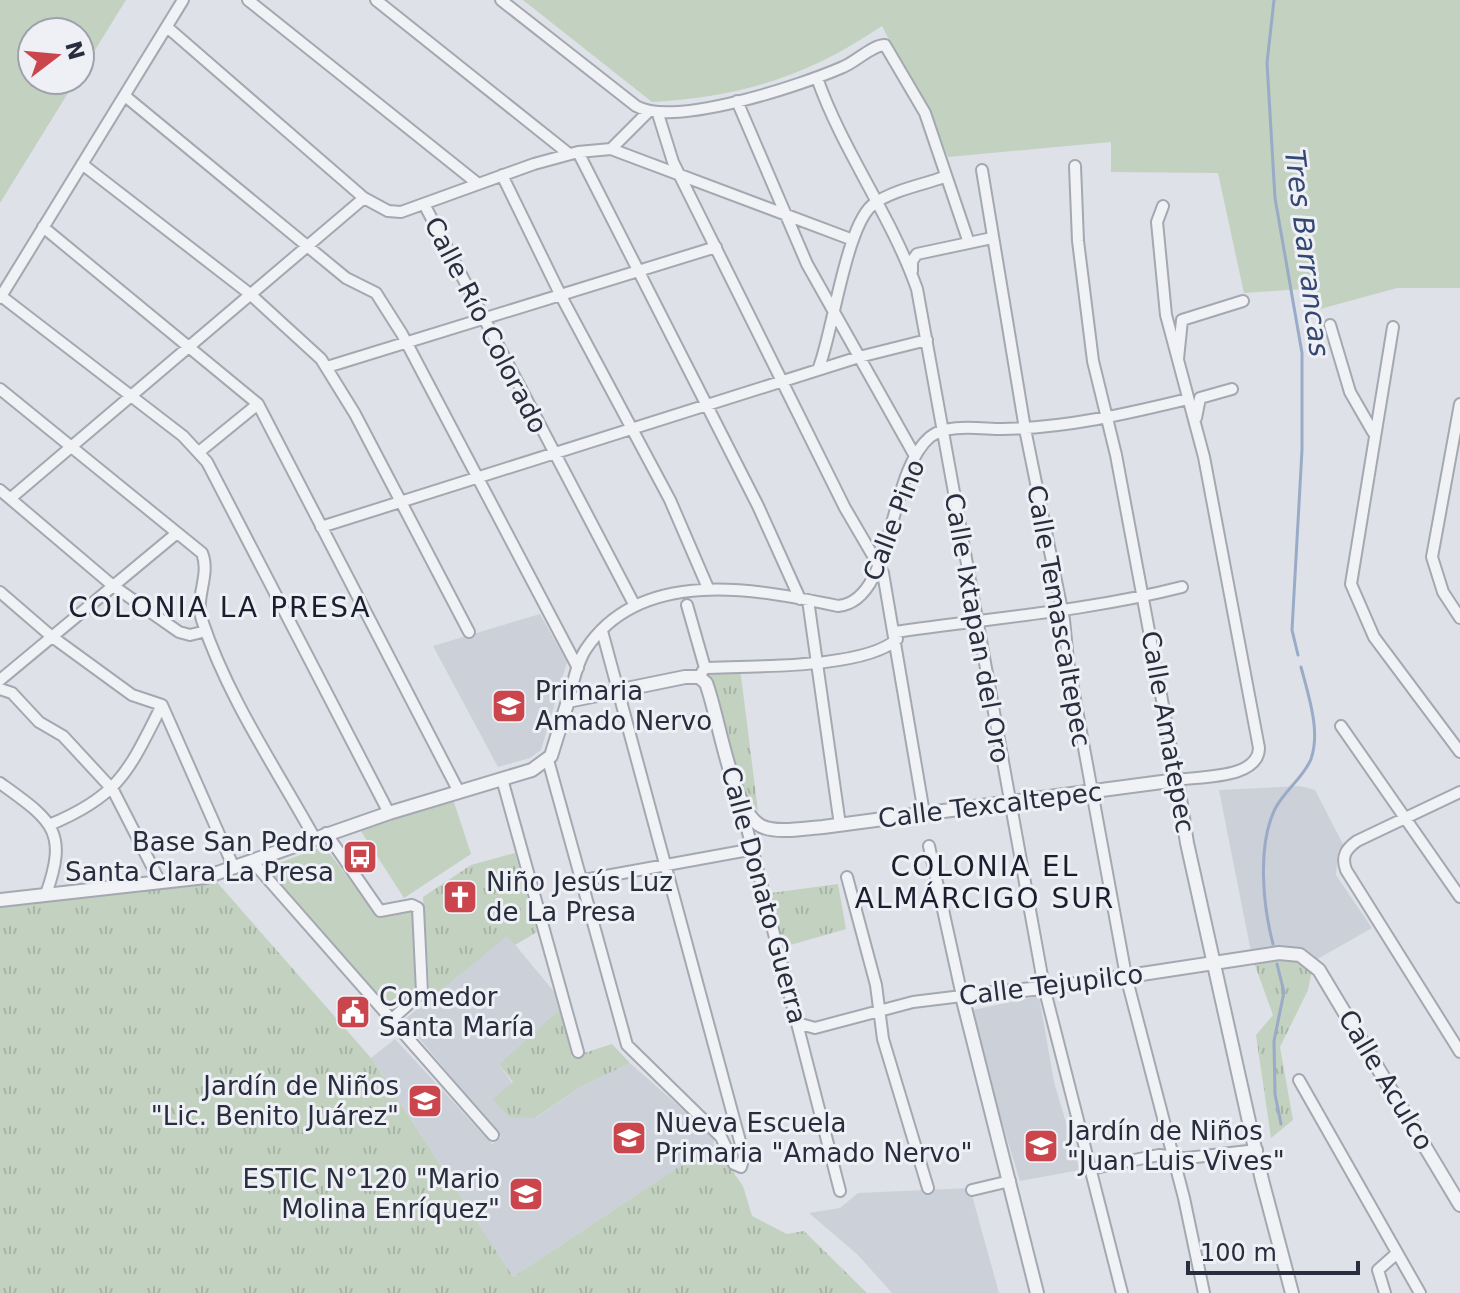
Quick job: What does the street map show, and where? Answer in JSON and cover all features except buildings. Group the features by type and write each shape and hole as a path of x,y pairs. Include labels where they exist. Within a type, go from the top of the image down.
{"street":[{"path":"183,0 0,297 199,452 222,487 286,621 389,813"},
{"path":"248,0 477,183"},
{"path":"376,0 573,153 641,271 804,600 840,825"},
{"path":"501,0 653,113 680,175 845,508 878,564 896,635 924,813"},
{"name":"Calle Río Colorado","path":"167,27 364,198 394,212 424,204 635,606"},
{"path":"611,149 653,113 737,101 817,78 884,45 925,113 944,177 969,243"},
{"name":"Calle Ixtapan del Oro","path":"817,78 841,139 913,277 979,620 1008,802 1044,987 1122,1293"},
{"path":"125,96 310,245 346,278 376,293 578,668"},
{"path":"737,101 807,264 915,456"},
{"path":"424,204 477,183 573,153 611,149 853,240"},
{"path":"82,164 250,294 327,367 469,632"},
{"name":"Calle Amatepec","path":"1075,166 1083,293 1143,597 1187,843 1292,1293"},
{"name":"Calle Temascaltepec","path":"982,170 1025,429 1126,976 1204,1293"},
{"path":"502,175 561,296 670,500 708,588"},
{"path":"818,370 853,240 864,215 876,202 944,177"},
{"path":"11,498 364,198"},
{"path":"1163,206 1157,217 1162,280 1178,361 1195,424"},
{"path":"43,227 192,346 258,404 459,792"},
{"path":"913,277 912,261 917,254 992,238"},
{"path":"327,367 716,247"},
{"path":"1178,361 1182,320 1243,301"},
{"path":"1330,325 1350,392 1373,432"},
{"path":"1393,327 1373,432 1351,575 1352,592 1374,637 1460,752"},
{"path":"321,527 859,357 927,340"},
{"path":"0,389 204,558 199,611 206,631 233,691 320,835 380,911 412,905 418,908 422,992 391,1020"},
{"path":"1195,424 1200,398 1232,389"},
{"path":"941,431 1025,429 1106,419 1188,399"},
{"path":"199,452 258,404"},
{"path":"1460,404 1432,557 1443,592 1460,618"},
{"name":"Calle Texcaltepec","path":"737,790 755,821 767,828 840,825 1091,789 1123,789 1248,769 1257,760 1259,748 1204,457 1195,424"},
{"name":"Calle Pino","path":"551,755 586,649 602,631 635,606 708,588 838,606 850,603 867,591 904,478 915,456 930,437 941,431"},
{"path":"0,490 112,585 179,632 190,635 206,631"},
{"path":"0,680 177,533"},
{"path":"568,701 702,673 815,663 884,647 896,635 979,620 1080,609 1182,587"},
{"path":"0,592 51,636 132,695 162,705 234,868"},
{"name":"Calle Donato Guerra","path":"687,605 702,673 754,849 840,1191"},
{"path":"0,900 206,877 320,835 532,770 551,755 627,1045 721,1137 734,1164 741,1167 744,1156 739,1135 602,631"},
{"path":"0,689 12,693 39,722 63,736 113,790 160,882"},
{"path":"49,825 79,812 113,790 133,763 162,705"},
{"path":"1341,726 1460,897"},
{"path":"502,779 578,1052"},
{"path":"0,783 38,811 49,825 58,859 46,894"},
{"path":"1460,792 1351,846 1343,860 1348,874 1460,1052"},
{"path":"929,846 962,996 1037,1293"},
{"path":"584,880 754,849"},
{"path":"253,862 493,1135"},
{"path":"847,877 880,1010 883,1039 928,1188"},
{"name":"Calle Tejupilco","path":"797,1023 815,1028 880,1010 962,996 1214,965 1279,953 1307,958"},
{"name":"Calle Aculco","path":"1307,958 1319,970 1460,1205"},
{"path":"1299,1080 1420,1293"},
{"path":"1090,1169 1172,1156 1187,1158 1257,1150"},
{"path":"972,1190 1010,1181"},
{"path":"1385,1293 1378,1270 1396,1254"}],"shaded area":[{"name":"Primaria Amado Nervo","path":"540,614 567,662 541,750 530,758 498,767 433,646"},
{"path":"1300,786 1315,790 1345,848 1338,851 1336,875 1372,928 1314,961 1252,957 1219,790"},
{"path":"507,935 556,994 560,1009 499,1064 536,1118 582,1086 630,1063 715,1138 713,1144 513,1277 371,1058 395,1039 492,1144 501,1137 404,1020"},
{"path":"1039,996 1054,1082 1080,1170 1020,1181 968,1011"},
{"path":"970,1188 999,1293 892,1293 858,1255 809,1213 840,1208 858,1193"}],"green space":[{"path":"0,0 126,0 96,48 96,16 16,16 16,96 66,96 0,203"},
{"path":"523,0 1460,0 1460,288 1397,288 1320,309 1303,289 1244,293 1218,173 1111,172 1111,142 948,157 935,125 882,26 827,59 773,81 716,95 652,102"},
{"path":"700,665 740,668 758,811 735,779"},
{"path":"453,799 471,854 404,898 359,828"},
{"path":"324,846 378,917 413,907 416,992 389,1016 264,869"},
{"path":"515,853 537,932 515,945 507,936 430,999 423,897 471,865"},
{"path":"216,881 371,1058 513,1277 713,1144 743,1186 752,1216 787,1234 804,1231 867,1293 0,1293 0,907"},
{"path":"838,884 846,929 780,948 771,893"},
{"path":"1252,957 1314,961 1308,990 1280,1047 1293,1120 1271,1138 1256,1035 1273,1015"},
{"path":"560,1009 572,1057 612,1044 630,1063 582,1086 535,1118 509,1117 493,1099 513,1082 499,1064"}],"waterway":[{"name":"Tres Barrancas","path":"1274,0 1267,63 1275,198 1302,353 1302,450 1292,630 1298,655"},
{"name":"Tres Barrancas","path":"1273,944 1264,894 1264,858 1269,824 1283,796 1308,766 1314,748 1312,713 1301,667"},
{"name":"Tres Barrancas","path":"1277,964 1284,992 1274,1041 1275,1094 1281,1124"}],"place":[{"name":"Primaria Amado Nervo","path":"509,706"},
{"name":"Base San Pedro Santa Clara La Presa","path":"360,857"},
{"name":"Niño Jesús Luz de La Presa","path":"460,897"},
{"name":"Comedor Santa María","path":"353,1012"},
{"name":"Jardín de Niños \"Lic. Benito Juárez\"","path":"425,1101"},
{"name":"Nueva Escuela Primaria \"Amado Nervo\"","path":"629,1138"},
{"name":"Jardín de Niños \"Juan Luis Vives\"","path":"1041,1146"},
{"name":"ESTIC N°120 \"Mario Molina Enríquez\"","path":"526,1194"}],"district":[{"name":"COLONIA LA PRESA","path":"220,607"},
{"name":"COLONIA EL ALMÁRCIGO SUR","path":"985,882"}]}
